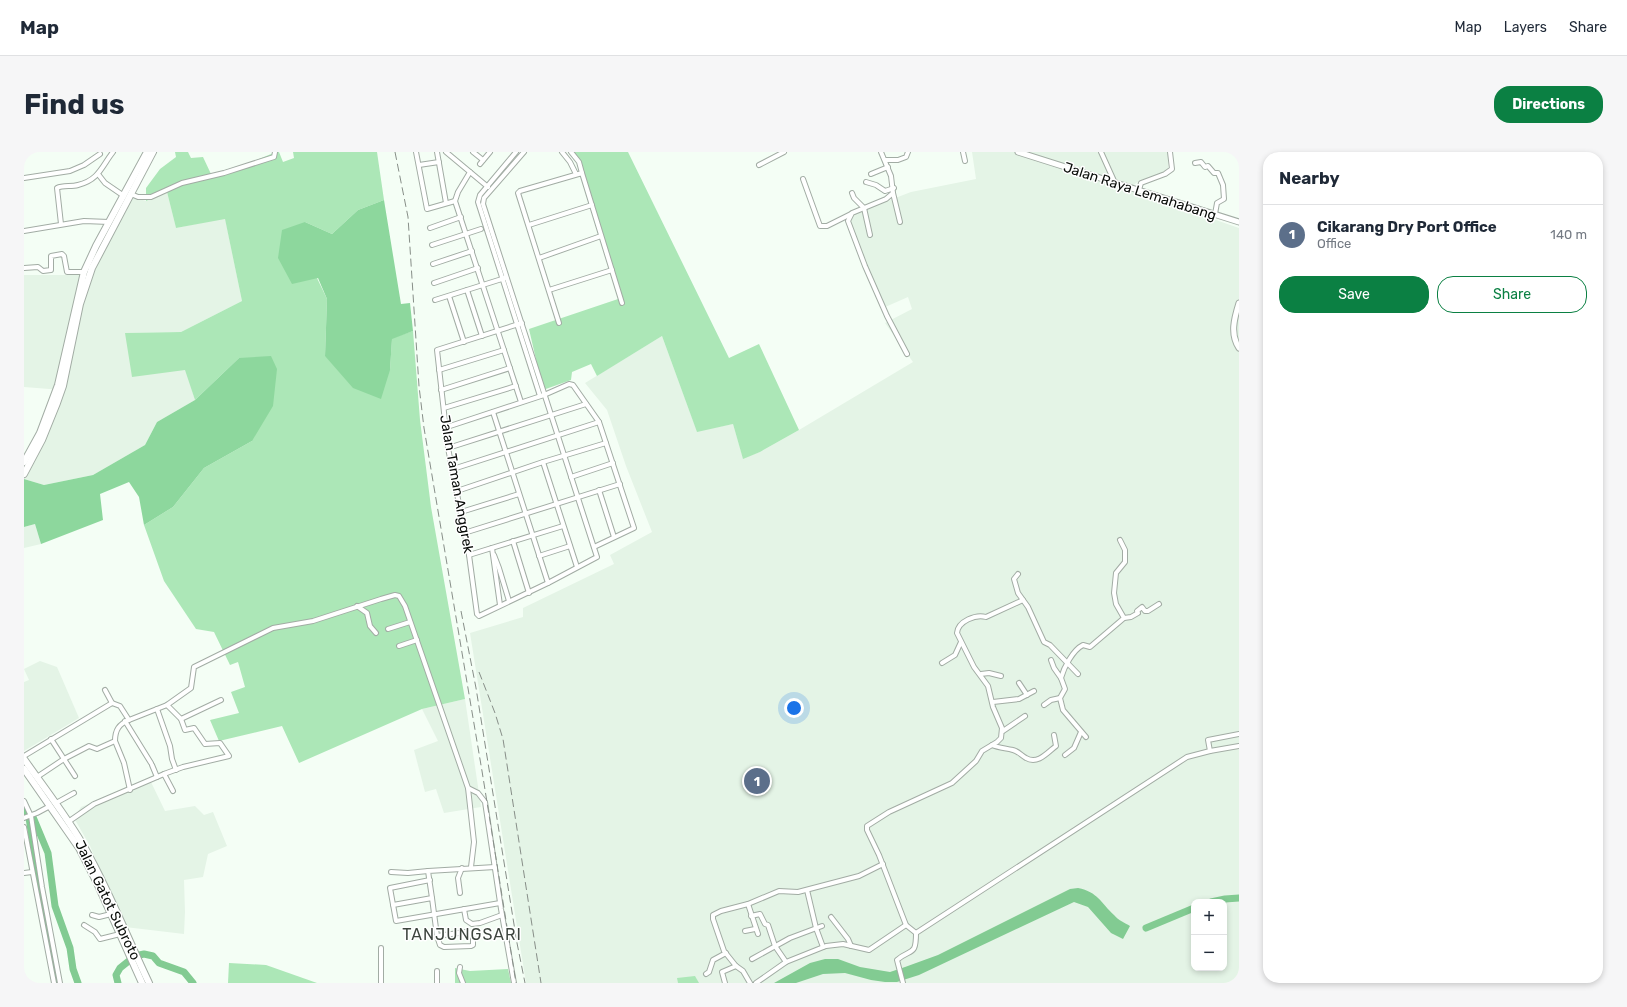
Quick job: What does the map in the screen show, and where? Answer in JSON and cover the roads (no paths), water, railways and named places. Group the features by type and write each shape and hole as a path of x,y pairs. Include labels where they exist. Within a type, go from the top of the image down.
{"highway":[{"path":"24,474 42,440 63,386 84,272 147,152"},
{"path":"24,462 40,433 54,397 78,304 92,268 154,152"},
{"name":"Jalan Gatot Subroto","path":"24,759 37,777 79,848 120,934 129,948"},
{"name":"Jalan Gatot Subroto","path":"24,769 68,822 87,852 101,878 138,968 142,983"},
{"name":"Jalan Gatot Subroto","path":"138,968 149,983"}],"main road":[{"name":"Jalan Raya Lemahabang","path":"1019,152 1239,222"},
{"path":"1239,303 1234,340 1239,348"}],"street":[{"path":"61,224 57,188 77,186 88,182 98,174 113,152"},
{"path":"131,194 145,198 156,196 182,183 231,171 274,157 275,152"},
{"path":"416,152 426,209 455,200"},
{"path":"437,152 446,203"},
{"path":"446,152 491,190"},
{"path":"473,152 483,160"},
{"path":"480,164 490,152"},
{"path":"492,548 500,605 529,593 597,557 551,415 542,395 491,236 478,202 480,195 516,152"},
{"path":"491,236 483,204 484,198 524,152"},
{"path":"562,152 570,162 576,174"},
{"path":"571,152 579,162 622,304"},
{"path":"759,165 784,152"},
{"path":"881,152 888,167 900,222"},
{"path":"885,160 902,159 906,157 908,152"},
{"path":"963,152 965,161"},
{"path":"1101,152 1115,182"},
{"path":"1139,190 1141,183 1165,174 1171,170 1171,152"},
{"path":"24,178 70,171 84,165 100,154"},
{"path":"419,165 439,162"},
{"path":"1195,163 1201,162 1205,167 1208,166 1214,173 1218,173 1221,179 1224,199 1217,203 1215,214"},
{"path":"871,174 888,167"},
{"path":"470,172 455,200 521,402"},
{"path":"559,323 519,192 582,173"},
{"path":"98,174 105,183 124,196"},
{"path":"803,178 820,226 827,226 888,197 894,190"},
{"path":"866,182 876,185 885,191 894,190"},
{"path":"852,193 854,198 864,208 870,235"},
{"path":"529,225 592,204"},
{"path":"852,213 848,221 865,266 887,316 907,354"},
{"path":"430,228 461,217"},
{"path":"24,231 61,224 109,222"},
{"path":"432,245 481,229"},
{"path":"539,258 601,236"},
{"path":"433,264 472,251"},
{"path":"24,268 38,267 43,271 51,270 51,256 62,254 64,256 67,272 84,272"},
{"path":"434,283 478,268"},
{"path":"549,290 612,270"},
{"path":"434,300 505,278"},
{"path":"467,290 482,336"},
{"path":"449,296 464,342 520,324"},
{"name":"Jalan Taman Anggrek","path":"464,342 437,350 447,427 448,448 469,555 477,614 480,616 500,605"},
{"path":"439,370 504,350"},
{"path":"441,390 510,368"},
{"path":"447,427 542,395 569,384 573,385 599,422 634,528 594,547"},
{"path":"444,408 516,386"},
{"path":"448,448 586,404"},
{"path":"493,412 548,583"},
{"path":"453,469 599,422"},
{"path":"457,491 543,462 606,443"},
{"path":"543,462 577,567"},
{"path":"571,477 613,463"},
{"path":"464,534 620,484"},
{"path":"599,490 614,537"},
{"path":"461,512 519,494"},
{"path":"469,555 564,526"},
{"path":"1120,540 1125,550 1125,562 1116,573 1114,592 1116,604 1124,618"},
{"path":"513,541 529,593"},
{"path":"539,556 570,546"},
{"path":"493,554 509,601"},
{"path":"1018,574 1014,579 1018,593 1028,607 1044,642 1050,645 1078,674"},
{"path":"130,790 124,763 115,741 116,730 127,721 167,705 191,688 193,683 193,670 198,664 273,628 314,621 357,606 396,595 402,599 468,788 474,842 471,867"},
{"path":"1003,731 988,686 981,674 974,667 961,642 957,628 974,617 986,617 1023,600"},
{"path":"1086,737 1063,710 1060,698 1065,689 1062,675 1068,663 1080,646 1090,646 1124,618 1138,613 1137,610 1142,607 1145,611 1148,611 1159,604"},
{"path":"357,606 367,613 370,626 376,633"},
{"path":"388,629 410,622"},
{"path":"399,646 417,640"},
{"path":"942,663 955,654 961,642"},
{"path":"1052,660 1057,672 1062,675"},
{"path":"981,674 989,673 1001,676"},
{"path":"1020,683 1027,695"},
{"path":"105,690 112,703 120,706 152,764 157,777"},
{"path":"993,702 1019,699 1034,692"},
{"path":"1044,706 1051,700 1060,698"},
{"path":"181,719 221,700"},
{"path":"24,756 112,703"},
{"path":"68,822 94,804 130,790 164,774 229,756 220,742 205,744 194,728 186,730 181,719 167,705"},
{"path":"157,710 170,746 172,759 176,770"},
{"path":"916,933 906,925 883,864 867,830 867,825 889,812 952,783 976,760 981,752 999,740 1003,731 1026,716"},
{"path":"1065,755 1074,748 1081,732"},
{"path":"1210,751 1208,740 1239,734"},
{"path":"992,745 1004,749 1014,750 1028,760 1035,760 1042,757 1056,746 1054,735"},
{"path":"52,739 75,776"},
{"path":"37,777 64,759 89,746 95,749 115,741"},
{"path":"902,983 897,965 897,959 914,949 916,933 1187,757 1239,746"},
{"path":"164,774 172,791"},
{"path":"468,788 478,793 484,799 514,983"},
{"path":"27,817 74,793"},
{"path":"24,802 55,969 60,983"},
{"path":"24,828 26,850 32,872 39,888 55,969 54,983"},
{"path":"750,983 742,970 736,966 726,953 713,919 713,914 748,904 779,891 793,892 807,890 863,875 883,864"},
{"path":"391,872 408,873 471,867 495,867"},
{"path":"460,893 458,878 462,868"},
{"path":"428,871 439,943 444,947 471,946 473,945 472,939"},
{"path":"24,873 32,872"},
{"path":"430,880 390,888 396,921 500,903"},
{"path":"807,890 816,928 823,947"},
{"path":"393,905 432,898"},
{"path":"748,904 755,929 758,934"},
{"path":"464,909 468,922 472,924 480,923 502,915"},
{"path":"92,914 99,917 111,914"},
{"path":"751,916 761,915 764,924 769,926 775,946 786,962"},
{"path":"831,917 848,939 851,946"},
{"path":"84,924 95,932 100,939 120,934"},
{"path":"756,983 786,962 823,947 839,944 869,950 906,925"},
{"path":"752,959 775,946 822,926"},
{"path":"745,931 755,929"},
{"path":"437,936 466,932"},
{"path":"381,983 382,948"},
{"path":"706,974 709,972 714,960 726,953"},
{"path":"725,983 722,972 736,966"},
{"path":"460,967 459,973 463,983"},
{"path":"437,971 437,983"}],"waterway":[{"path":"24,810 28,821 36,876 57,983"},
{"path":"33,817 48,853 55,906 70,948 73,969 78,983"},
{"path":"1225,899 1239,898"},
{"path":"1146,928 1191,909"},
{"path":"118,983 116,975 120,968 135,956 144,954 153,956 159,963 184,972 193,983"}],"railway":[{"path":"395,152 408,217 419,386 424,428 516,983"},
{"path":"461,611 476,688 517,943 525,983"},
{"path":"479,672 495,713 503,739 541,983"}],"place":[{"name":"Cikarang Dry Port Office","path":"757,781"}],"district":[{"name":"TANJUNGSARI","path":"462,934"}]}
